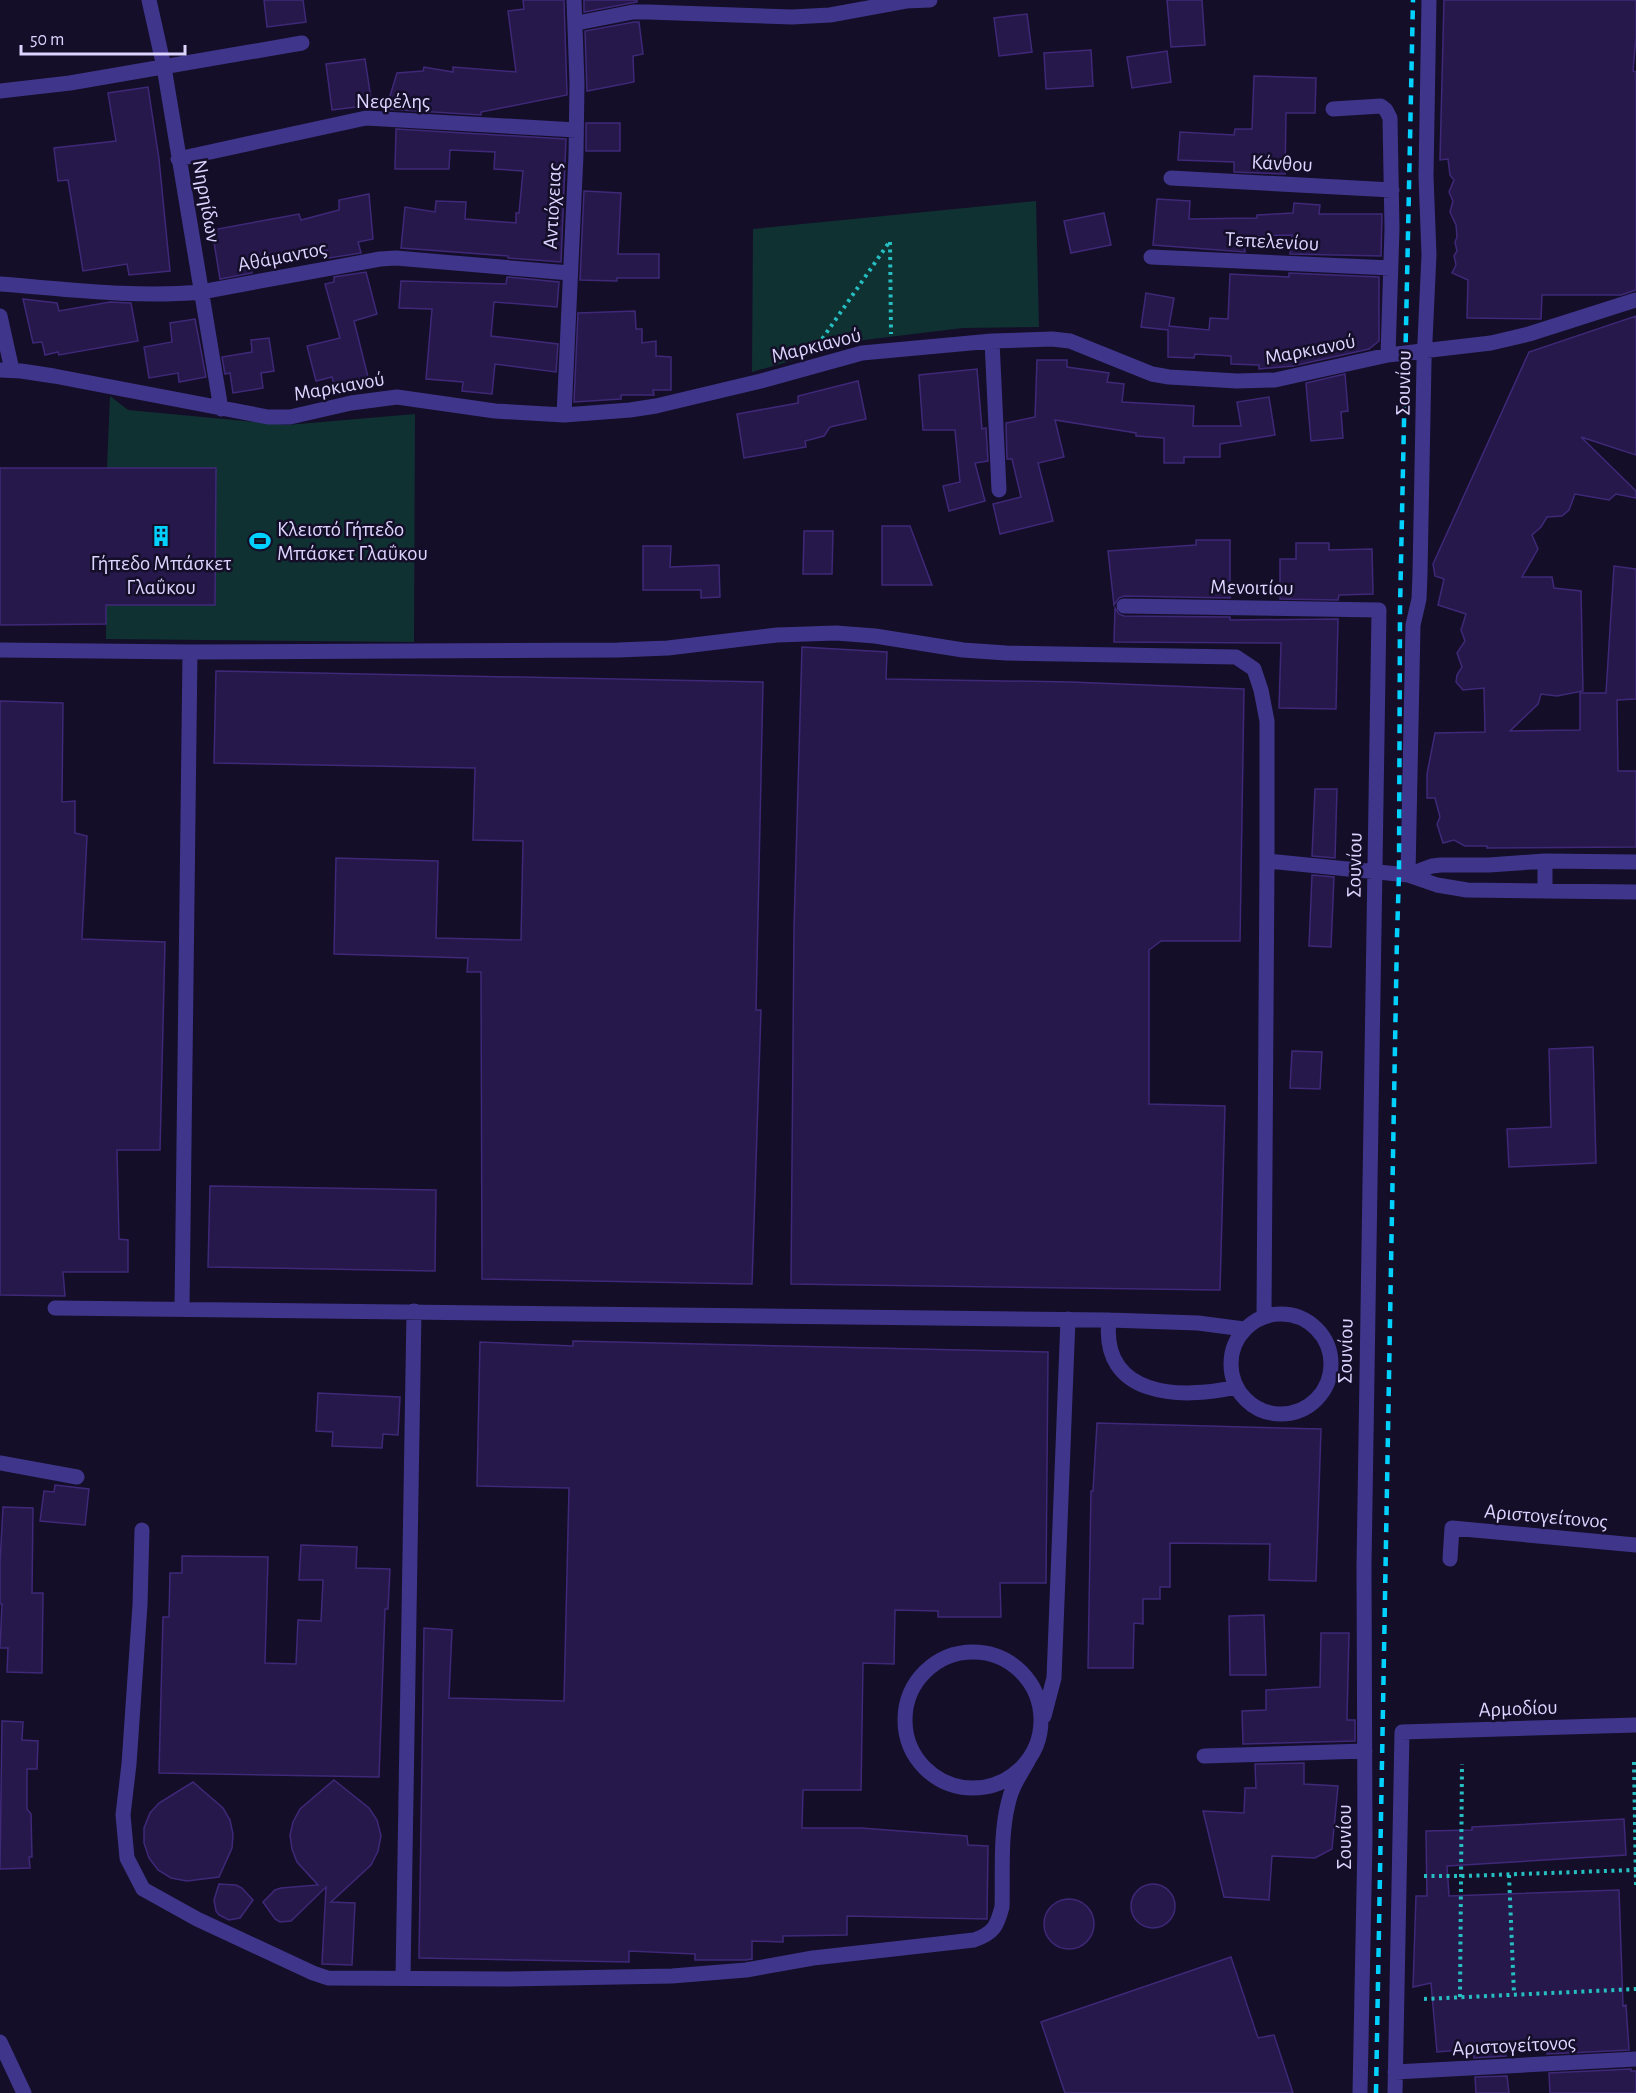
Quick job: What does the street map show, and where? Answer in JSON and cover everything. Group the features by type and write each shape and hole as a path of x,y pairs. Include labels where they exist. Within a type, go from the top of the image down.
{"street":[{"name":"Νηρηίδων","path":"149,0 164,67 222,409"},
{"name":"Αντιόχειας","path":"564,415 576,130 577,23 574,0"},
{"path":"577,23 633,12 752,7 807,16 858,11 906,1 930,0"},
{"name":"Σουνίου","path":"1408,875 1413,625 1419,599 1429,274 1426,176 1429,0"},
{"path":"0,91 70,83 302,43"},
{"name":"Σουνίου","path":"1333,109 1381,106 1390,117 1392,190 1388,355"},
{"name":"Νεφέλης","path":"178,159 366,118 576,130"},
{"name":"Κάνθου","path":"1171,178 1392,190"},
{"name":"Τεπελενίου","path":"1151,257 1391,268"},
{"name":"Αθάμαντος","path":"0,284 117,293 178,294 396,258 570,273"},
{"name":"Μαρκιανού","path":"6,370 268,417 290,417 351,403 397,397 495,411 564,415 656,406 862,353 992,341 1052,339 1070,342 1152,374 1169,377 1203,380 1275,380 1388,355 1491,343 1529,334 1636,300"},
{"path":"0,315 6,370"},
{"path":"992,341 999,490"},
{"name":"Μενοιτίου","path":"1124,606 1379,609"},
{"name":"Σουνίου","path":"1360,2093 1365,1840 1364,1566 1369,1128 1376,872 1379,609"},
{"path":"1,650 618,650 668,648 777,635 836,633 875,636 963,650 1006,653 1236,657 1254,669 1262,690 1267,721 1264,1316"},
{"path":"182,1308 190,651"},
{"path":"1267,861 1408,875 1437,885 1467,890 1636,892"},
{"path":"1545,861 1545,890"},
{"path":"1408,875 1432,866 1545,861 1636,862"},
{"path":"55,1308 1068,1319 1198,1323 1244,1329"},
{"path":"403,1978 414,1311"},
{"path":"1275,1314 1298,1316 1317,1328 1324,1337 1331,1359 1328,1382 1323,1392 1306,1407 1284,1414 1261,1410 1251,1404 1236,1387 1232,1375 1232,1350 1244,1329 1264,1316 1275,1314"},
{"path":"142,1530 133,1707 123,1815 127,1858 143,1888 196,1919 313,1974 341,1980 672,1976 746,1970 813,1958 956,1942 987,1936 998,1921 1002,1907 1004,1820 1008,1802 1040,1737 1054,1678 1068,1319"},
{"path":"1109,1320 1108,1338 1112,1356 1136,1383 1176,1393 1208,1392 1236,1387"},
{"path":"0,1463 77,1477"},
{"name":"Αριστογείτονος","path":"1450,1559 1452,1528 1636,1545"},
{"path":"1028,1761 1008,1779 982,1788 947,1784 932,1775 919,1763 910,1748 905,1731 904,1713 910,1690 924,1671 944,1658 966,1651 990,1653 1011,1663 1028,1679 1039,1700 1042,1723"},
{"name":"Αρμοδίου","path":"1395,2072 1402,1732 1636,1725"},
{"path":"1204,1755 1365,1751"},
{"path":"0,2042 24,2093"},
{"name":"Αριστογείτονος","path":"1395,2072 1636,2059"},
{"path":"1395,2072 1395,2093"}],"path":[{"path":"800,370 890,241 892,350"},
{"path":"1634,1761 1636,1885"},
{"path":"1460,1997 1462,1764"},
{"path":"1424,1876 1636,1870"},
{"path":"1509,1875 1514,1994"},
{"path":"1424,1999 1636,1989"}],"green space":[{"path":"1036,201 1039,327 963,328 864,340 752,372 753,229"},
{"name":"Κλειστό Γήπεδο Μπάσκετ Γλαΰκου","path":"110,396 128,410 287,425 415,414 414,642 106,639 107,468"}],"building":[{"path":"264,0 303,0 306,22 267,27"},
{"path":"523,0 564,0 567,95 481,112 481,115 386,109 397,73 423,71 424,67 453,72 453,67 516,72 508,11 524,9"},
{"path":"584,0 637,0 637,2 584,12"},
{"path":"1167,0 1202,0 1205,45 1171,47"},
{"path":"1444,0 1636,0 1633,71 1636,72 1636,290 1621,295 1542,295 1541,319 1467,318 1468,280 1452,273 1456,265 1454,256 1457,251 1455,242 1457,237 1456,225 1450,212 1453,201 1449,192 1454,180 1450,175 1448,159 1440,160"},
{"path":"1027,14 1032,52 999,56 994,18"},
{"path":"639,22 643,54 633,56 634,82 587,91 585,31"},
{"path":"1091,50 1093,86 1046,89 1044,53"},
{"path":"1167,51 1171,82 1132,88 1127,57"},
{"path":"365,59 372,105 332,110 326,64"},
{"path":"1254,76 1316,78 1315,113 1286,113 1285,174 1234,172 1234,162 1178,160 1180,132 1234,135 1235,129 1252,129"},
{"path":"148,87 159,159 170,271 129,275 127,264 83,271 68,180 58,181 54,148 116,141 108,93"},
{"path":"586,123 620,123 620,151 586,151"},
{"path":"396,129 566,139 561,262 401,248 405,207 435,212 436,201 466,202 465,219 516,223 523,171 494,169 495,152 450,150 449,169 395,169"},
{"path":"584,191 621,193 618,254 659,254 659,278 617,278 617,281 580,280"},
{"path":"369,194 373,239 358,242 361,253 329,258 327,250 251,264 252,273 220,279 212,230 299,214 301,220 339,210 339,200"},
{"path":"1157,199 1190,201 1189,219 1257,218 1257,215 1293,213 1294,203 1320,205 1319,214 1382,214 1381,256 1290,254 1292,235 1245,236 1245,252 1153,245"},
{"path":"1104,213 1111,245 1071,253 1064,221"},
{"path":"366,272 377,314 354,321 368,377 334,385 332,377 316,381 307,346 340,338 325,284 334,282 334,277"},
{"path":"1289,273 1379,277 1379,341 1369,349 1293,366 1259,369 1259,365 1231,364 1231,356 1195,354 1194,358 1168,357 1168,330 1141,327 1146,293 1174,298 1169,326 1209,330 1210,318 1228,319 1230,274 1289,277"},
{"path":"507,277 559,282 557,307 494,302 491,336 558,344 556,372 495,364 492,394 462,391 463,382 426,379 432,309 399,308 401,281 506,284"},
{"path":"23,299 57,303 59,311 110,302 131,303 138,341 59,355 58,352 45,355 42,342 33,343"},
{"path":"635,311 636,329 642,329 642,343 656,341 656,356 671,357 671,390 653,390 654,395 621,395 621,399 574,402 578,313"},
{"path":"1636,316 1636,455 1581,437 1636,491 1636,498 1616,494 1609,500 1575,494 1569,510 1562,516 1547,517 1532,535 1538,549 1522,577 1552,577 1554,588 1581,591 1583,691 1557,696 1541,694 1538,704 1510,731 1580,730 1580,693 1606,693 1614,566 1636,569 1636,699 1617,700 1618,771 1636,771 1636,847 1487,848 1487,846 1465,846 1454,840 1443,843 1437,824 1440,817 1435,798 1427,798 1427,774 1435,733 1485,732 1484,688 1463,690 1456,682 1462,667 1457,653 1465,641 1461,630 1466,614 1438,605 1444,579 1435,576 1433,564 1529,352"},
{"path":"195,319 206,377 179,382 178,373 149,378 144,347 172,342 170,323"},
{"path":"269,338 274,371 261,373 263,388 233,393 230,373 225,374 222,357 252,352 251,340"},
{"path":"1037,360 1067,360 1067,367 1109,373 1107,382 1124,384 1122,402 1194,406 1193,426 1241,426 1237,402 1269,397 1275,435 1220,444 1220,457 1184,457 1184,463 1164,463 1164,438 1136,436 1136,433 1055,420 1064,457 1038,463 1053,521 1000,534 993,504 1021,497 1012,459 1007,459 1006,423 1035,417"},
{"path":"977,369 982,429 986,428 988,461 975,463 985,501 949,511 943,486 960,482 955,430 923,430 919,375"},
{"path":"1345,374 1348,411 1341,412 1343,438 1311,441 1306,383"},
{"path":"858,381 866,419 830,427 824,436 805,441 806,447 744,458 737,414 798,403 798,396"},
{"path":"0,468 216,468 215,605 106,605 106,624 0,625"},
{"path":"882,526 910,526 932,585 882,585"},
{"path":"804,531 833,531 832,574 803,574"},
{"path":"1196,540 1230,540 1230,598 1124,596 1119,598 1114,605 1108,551 1196,545"},
{"path":"1296,543 1329,543 1329,550 1372,549 1373,594 1339,595 1338,600 1280,599 1280,559 1296,559"},
{"path":"643,546 671,546 670,567 719,565 720,597 701,598 701,590 643,590"},
{"path":"1115,608 1119,614 1124,616 1230,617 1230,620 1338,619 1336,709 1279,708 1281,643 1114,642"},
{"path":"802,647 887,652 886,679 1071,682 1244,689 1240,941 1161,941 1149,950 1149,1104 1225,1106 1220,1290 791,1284 794,928"},
{"path":"216,671 763,682 756,1010 761,1010 752,1284 482,1279 481,972 467,972 468,958 334,954 336,858 438,861 436,938 521,940 523,841 473,840 475,768 214,763"},
{"path":"0,701 63,703 62,802 75,801 75,833 87,836 82,939 165,942 160,1150 117,1150 119,1239 128,1240 128,1272 63,1272 65,1296 0,1295"},
{"path":"1315,789 1337,789 1335,858 1312,856"},
{"path":"1312,875 1334,877 1331,947 1309,946"},
{"path":"1593,1047 1596,1163 1509,1167 1507,1129 1551,1127 1549,1049"},
{"path":"1292,1051 1322,1052 1320,1089 1290,1088"},
{"path":"210,1186 436,1190 435,1271 208,1267"},
{"path":"573,1341 1048,1352 1046,1583 1000,1583 1001,1617 938,1617 938,1611 895,1610 894,1664 863,1663 861,1790 803,1790 802,1828 861,1828 967,1836 968,1845 988,1846 987,1919 847,1916 847,1935 783,1936 783,1942 752,1941 752,1959 746,1960 695,1960 695,1954 629,1951 629,1962 419,1958 424,1628 452,1630 449,1698 564,1701 569,1488 477,1486 480,1342 573,1346"},
{"path":"318,1393 400,1397 398,1435 383,1434 382,1448 332,1446 333,1432 316,1431"},
{"path":"1097,1423 1321,1429 1316,1581 1269,1580 1270,1544 1170,1543 1170,1587 1160,1587 1160,1599 1143,1599 1143,1624 1134,1623 1133,1668 1088,1668 1091,1491 1093,1491"},
{"path":"55,1485 89,1489 85,1525 40,1521 44,1491 54,1492"},
{"path":"3,1507 33,1508 32,1593 43,1593 42,1673 7,1672 8,1648 0,1648"},
{"path":"301,1545 357,1547 356,1568 390,1569 388,1609 385,1609 379,1777 159,1773 163,1617 169,1617 170,1573 182,1573 182,1556 268,1557 265,1663 296,1664 298,1620 321,1621 323,1580 299,1580"},
{"path":"1264,1615 1266,1675 1230,1675 1229,1616"},
{"path":"1321,1633 1349,1633 1347,1720 1355,1720 1355,1741 1243,1744 1242,1711 1266,1710 1266,1690 1320,1687"},
{"path":"2,1721 23,1722 22,1740 38,1741 37,1769 27,1769 27,1809 31,1814 30,1868 0,1869"},
{"path":"1304,1763 1304,1784 1338,1786 1332,1849 1315,1858 1272,1856 1269,1900 1224,1897 1203,1811 1244,1813 1245,1788 1256,1788 1255,1764"},
{"path":"334,1780 369,1808 377,1820 381,1836 378,1851 371,1865 331,1902 355,1903 352,1965 322,1964 326,1887 291,1921 280,1922 275,1919 263,1902 275,1890 281,1888 318,1885 297,1862 290,1835 293,1822 300,1809"},
{"path":"193,1782 223,1808 230,1820 233,1834 232,1848 219,1877 187,1881 171,1878 158,1870 149,1858 144,1843 144,1828 150,1813 159,1803"},
{"path":"1624,1819 1626,1855 1447,1866 1449,1896 1619,1890 1623,2006 1626,2005 1629,2050 1547,2054 1547,2046 1505,2046 1506,2056 1474,2058 1473,2049 1437,2052 1431,1983 1413,1987 1416,1896 1427,1896 1426,1831"},
{"path":"219,1884 236,1885 253,1900 240,1918 229,1920 216,1911 214,1900"},
{"path":"1153,1884 1162,1885 1169,1890 1174,1897 1174,1915 1169,1922 1162,1927 1153,1928 1144,1927 1137,1922 1132,1915 1131,1906 1132,1897 1137,1890 1144,1885"},
{"path":"1069,1899 1078,1901 1089,1910 1094,1924 1092,1933 1083,1944 1069,1949 1060,1947 1049,1938 1044,1924 1046,1915 1055,1904"},
{"path":"1231,1957 1258,2038 1274,2035 1293,2093 1065,2093 1041,2022"},
{"path":"1631,2069 1631,2071 1636,2071 1636,2093 1550,2093 1549,2073"},
{"path":"1507,2076 1509,2093 1476,2093 1475,2077"}],"railway":[{"path":"1376,2093 1399,874 1400,609 1413,0"}],"place":[{"name":"Γήπεδο Μπάσκετ Γλαΰκου","path":"161,536"},
{"name":"Κλειστό Γήπεδο Μπάσκετ Γλαΰκου","path":"260,541"}]}
